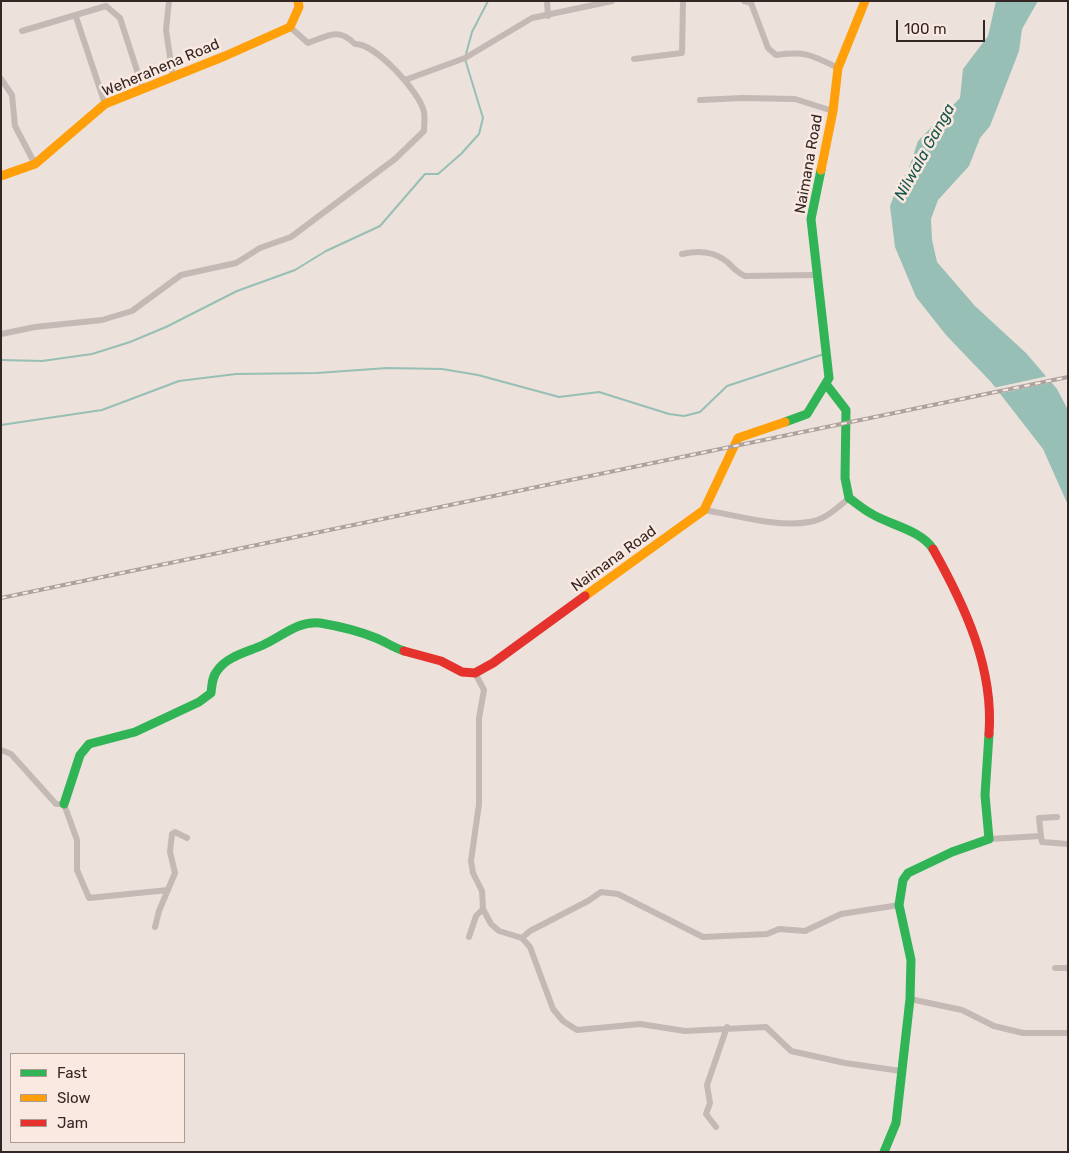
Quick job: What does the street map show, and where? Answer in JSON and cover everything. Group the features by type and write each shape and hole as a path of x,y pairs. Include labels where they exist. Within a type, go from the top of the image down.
{"street":[{"path":"168,1 166,30 173,77"},
{"path":"1,334 35,327 102,320 132,311 181,275 236,263 260,248 291,237 395,159 424,131 424,110 405,80 388,62 362,44 355,44 346,35 334,34 308,43 290,27 299,7 298,1"},
{"path":"547,1 548,16"},
{"path":"405,80 465,58 532,18 612,1"},
{"path":"634,59 682,53 683,1"},
{"path":"744,1 751,3 768,48 776,54 796,52 808,54 838,68"},
{"name":"Naimana Road","path":"475,673 493,663 704,510 738,438 807,414 826,384 829,378 811,219 833,111 838,68 865,1"},
{"path":"22,31 76,17 106,6 120,18 143,89"},
{"path":"76,17 105,104"},
{"name":"Weherahena Road","path":"1,176 35,164 105,104 290,27"},
{"path":"1,79 12,95 15,126 35,164"},
{"path":"700,100 742,98 795,99 833,111"},
{"path":"682,254 697,251 723,259 734,271 745,276 816,275"},
{"path":"826,384 846,410 845,478 849,498 871,514 905,529 929,543 954,588 978,644 991,706 986,792 989,839"},
{"path":"704,510 786,524 810,522 830,514 849,498"},
{"path":"168,890 89,898 77,870 77,840 64,804 80,755 89,744 135,732 176,710 199,702 211,693 212,681 217,670 245,650 264,645 287,631 309,623 319,623 377,638 394,648 441,661 462,672 475,673 484,690 479,718 479,804 471,861 473,873 482,891 483,909 490,924 499,931 522,938 530,946 553,1009 563,1021 577,1030 640,1024 685,1031 766,1027 791,1051 845,1063 901,1071"},
{"path":"1,750 11,754 56,804 64,804"},
{"path":"1057,817 1039,818 1042,842 1068,844"},
{"path":"155,927 159,910 175,873 170,852 172,834 175,832 187,838"},
{"path":"884,1152 896,1123 910,999 912,960 901,922 899,905 901,888 908,873 952,852 989,839 1041,836"},
{"path":"522,938 530,930 588,901 601,892 618,894 703,937 767,934 779,929 805,931 841,914 899,905"},
{"path":"469,936 476,916 483,909"},
{"path":"1055,968 1068,968"},
{"path":"910,999 962,1010 994,1026 1023,1033 1068,1033"},
{"path":"716,1127 706,1114 710,1103 707,1085 727,1028"}],"water":[{"name":"Nilwala Ganga","path":"996,1 1038,1 1022,29 1019,51 990,126 980,138 969,166 938,200 931,219 932,240 937,262 975,306 1026,353 1057,389 1068,410 1068,505 1043,449 991,382 946,335 916,297 895,247 890,206 897,188 908,171 918,141 960,98 963,69 988,36"}],"pier":[{"path":"1048,376 1054,382 997,394 993,388"}],"waterway":[{"path":"466,54 472,32 488,1"},
{"path":"1,360 42,361 92,354 130,342 166,327 237,291 295,270 326,251 380,226 425,174 438,174 461,154 479,134 483,118 465,59"},
{"path":"1,425 102,410 179,381 236,374 317,373 387,368 442,369 478,375 559,397 599,392 669,414 684,416 700,412 727,386 824,354"}],"railway":[{"path":"1,598 1068,377"}],"traffic: fast":[{"path":"785,422 807,414 829,378 811,219 821,170"},
{"path":"826,384 846,410 845,478 849,498 879,518 913,532 928,542 933,549"},
{"path":"64,804 80,755 89,744 135,732 199,702 211,693 214,676 226,662 290,630 305,624 320,623 369,635 404,651"},
{"path":"884,1152 896,1123 910,999 911,960 899,905 903,880 908,873 952,852 989,839 985,795 989,734"}],"traffic: slow":[{"path":"1,176 35,164 105,104 225,56 290,27 299,7 298,1"},
{"path":"821,170 833,111 838,68 865,1"},
{"path":"585,596 704,510 738,438 785,422"}],"traffic: jam":[{"path":"933,549 966,615 982,661 987,685 989,734"},
{"path":"404,651 441,661 462,672 475,673 493,663 585,596"}]}
